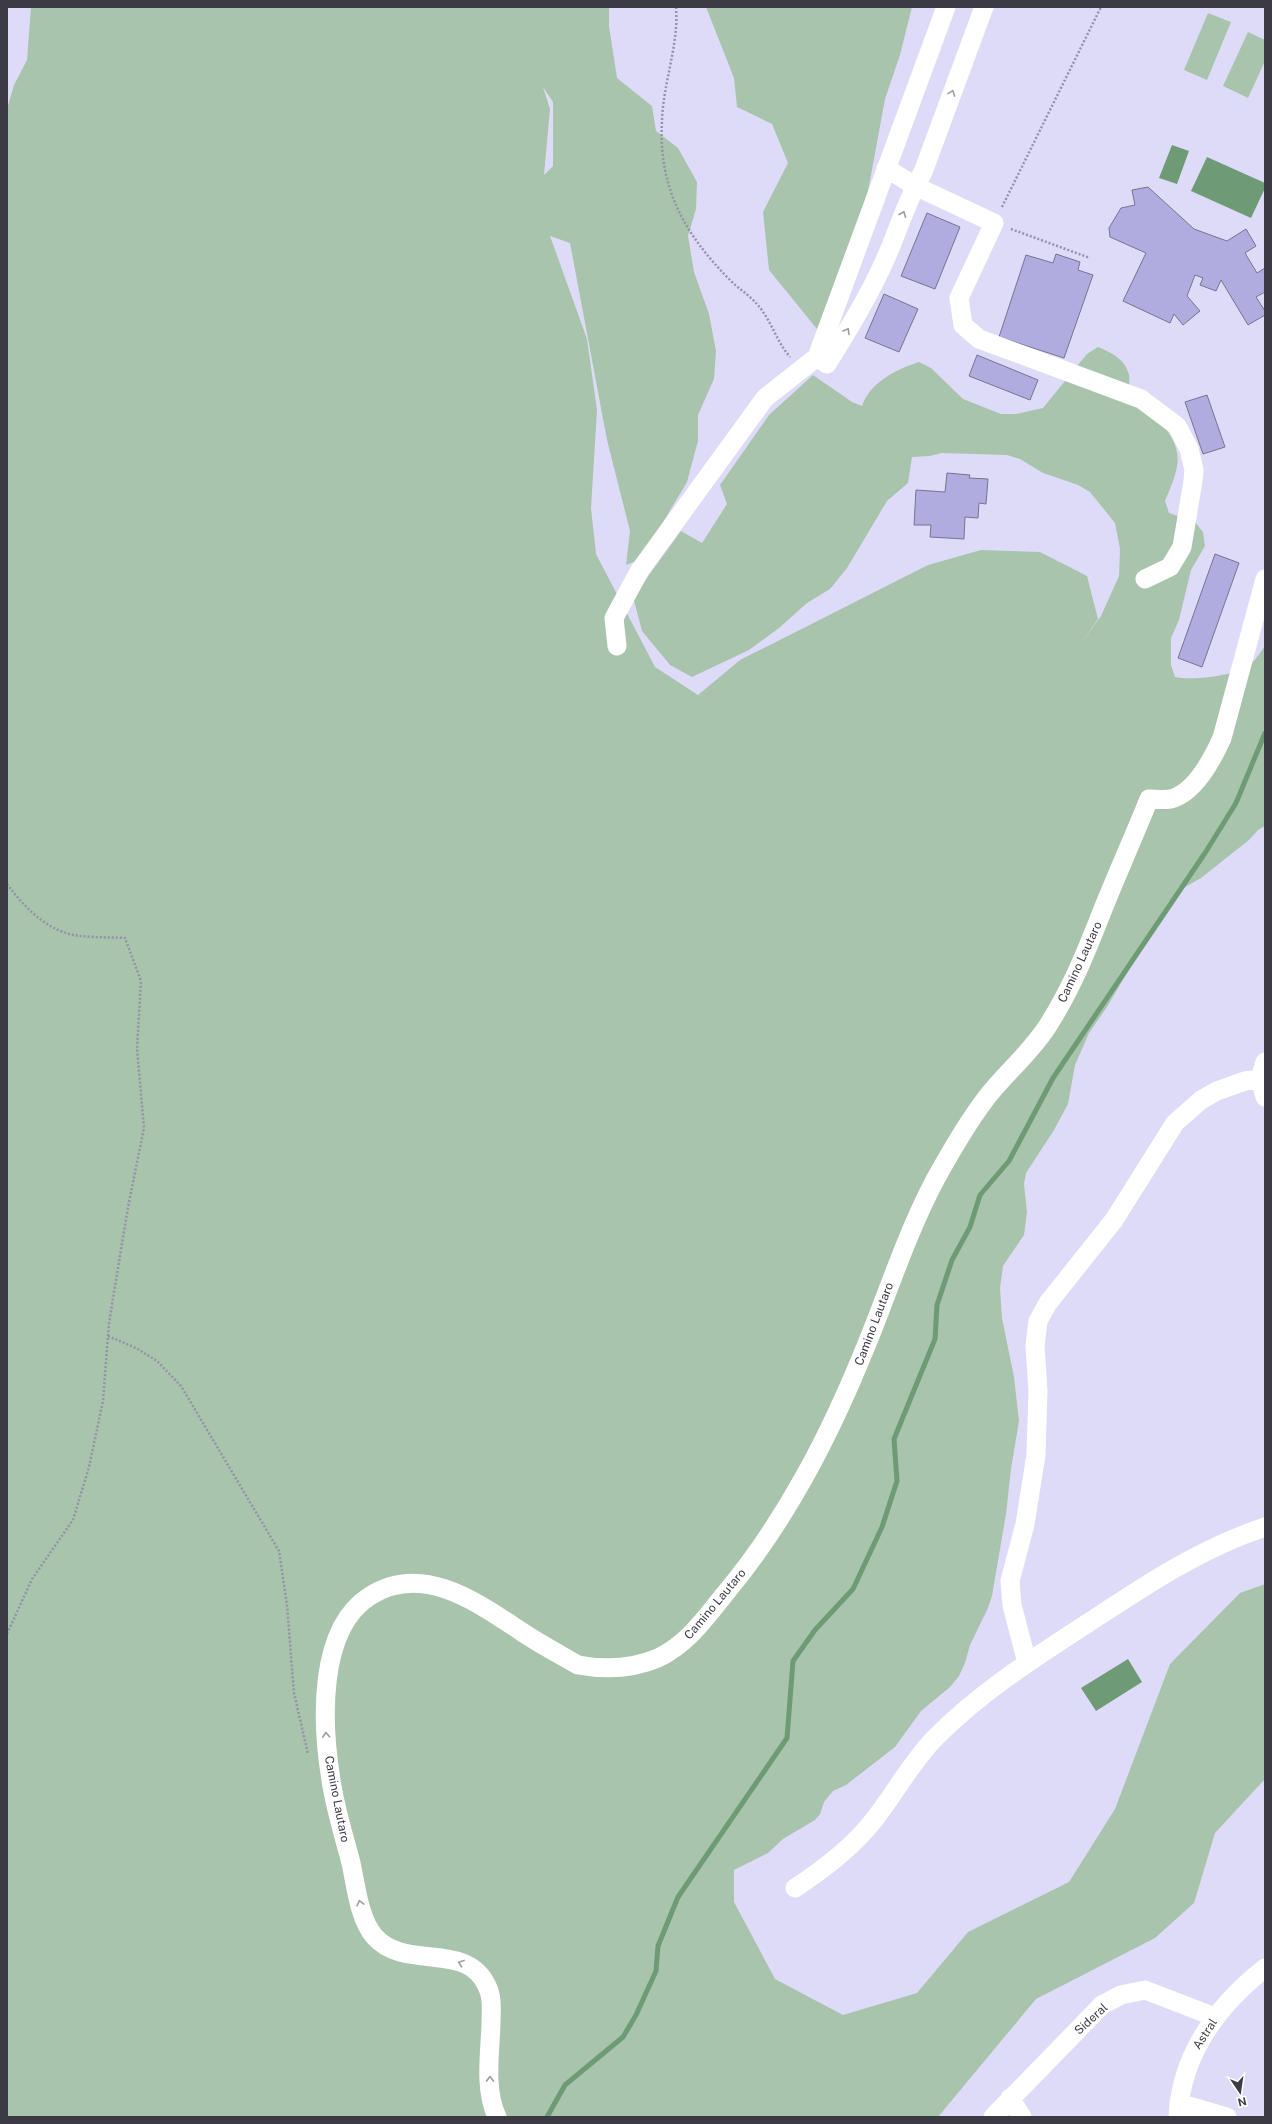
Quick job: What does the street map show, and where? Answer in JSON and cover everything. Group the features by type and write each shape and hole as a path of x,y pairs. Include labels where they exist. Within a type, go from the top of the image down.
{"street":[{"path":"816,363 946,7"},
{"path":"617,646 614,618 640,570 765,398 816,363 857,315 884,260 915,186 923,172 984,7"},
{"path":"886,168 915,186 994,223 959,298 963,325 979,339 1140,399 1177,426 1189,449 1193,481 1182,547 1170,567 1145,579"},
{"name":"Camino Lautaro","path":"497,2117 491,2103 489,2087 491,2001 482,1978 471,1968 457,1962 441,1957 408,1956 388,1948 373,1934 364,1916 337,1808 327,1755 326,1699 335,1640 340,1628 355,1607 376,1592 401,1584 413,1583 438,1586 475,1602 578,1665 595,1668 618,1668 646,1662 672,1650 694,1632 760,1549 808,1473 847,1392 903,1249 934,1182 972,1118 1002,1080 1027,1054 1061,1003 1087,952 1149,799 1173,799 1196,780 1215,754 1224,733 1265,579"},
{"path":"1027,1663 1012,1605 1010,1581 1025,1524 1036,1455 1038,1391 1035,1346 1038,1321 1048,1303 1085,1258 1127,1201 1175,1123 1201,1100 1217,1091 1245,1081 1263,1070 1265,1097"},
{"path":"795,1888 821,1870 855,1841 872,1823 912,1765 934,1740 964,1713 1027,1663 1187,1560 1240,1535 1265,1527"},
{"name":"Astral","path":"1178,2110 1184,2073 1197,2044 1215,2017 1265,1968"},
{"name":"Sideral","path":"993,2117 1102,2005 1121,1995 1145,1990 1215,2017"},
{"path":"1010,2098 1022,2117"},
{"path":"1178,2110 1226,2117"}],"path":[{"path":"676,7 673,52 667,77 662,122 662,156 671,194 685,226 696,243 733,283 757,304 766,316 785,351 816,363"},
{"path":"1090,258 994,223 1101,7"},
{"path":"7,884 19,900 36,917 66,933 125,938 141,981 137,1049 144,1128 128,1207 108,1336 103,1401 89,1467 73,1520 32,1579 7,1634"},
{"path":"108,1336 136,1348 157,1361 181,1386 279,1551 287,1605 294,1693 310,1759"}],"shaded area":[{"path":"31,7 609,7 609,26 617,78 652,106 656,131 678,148 697,182 696,209 688,236 694,272 709,314 716,351 714,379 698,415 698,441 687,482 641,559 626,565 630,531 607,440 570,243 550,236 587,339 597,410 591,508 596,554 655,667 698,695 740,660 928,565 981,550 1040,552 1087,576 1098,619 1081,643 1101,616 1119,576 1120,549 1115,523 1090,492 1078,485 1043,473 1020,459 1007,455 942,453 930,456 912,457 908,483 887,501 847,568 830,589 807,603 779,628 749,650 692,677 670,665 642,631 633,597 681,531 702,543 727,504 720,485 769,415 813,375 852,402 862,406 871,390 878,383 902,368 919,362 931,368 963,399 1001,414 1016,414 1043,408 1087,354 1098,347 1113,354 1125,365 1129,375 1129,384 1131,389 1162,424 1175,444 1177,466 1174,479 1165,501 1169,513 1195,522 1203,532 1205,546 1191,570 1179,620 1171,638 1171,665 1175,677 1204,678 1236,671 1252,663 1265,646 1265,826 1258,830 1249,840 1201,878 1180,890 1169,902 1107,1007 1089,1033 1075,1065 1068,1104 1054,1130 1026,1173 1024,1184 1027,1212 1024,1235 1003,1266 1000,1288 1002,1318 1014,1377 1019,1421 1011,1469 1006,1514 992,1596 988,1608 970,1645 965,1663 959,1676 950,1687 921,1711 895,1747 846,1785 833,1791 824,1802 820,1814 815,1820 783,1839 768,1853 734,1870 734,1902 775,1979 843,2015 917,1993 968,1932 1069,1882 1115,1809 1170,1664 1240,1593 1265,1584 1265,1779 1215,1833 1194,1903 1155,1938 1036,1999 938,2117 7,2117 7,109 14,85 27,60","holes":["543,87 553,102 553,166 544,175 550,109"]},
{"path":"706,7 912,7 900,55 885,99 866,202 817,329 769,270 763,212 788,163 772,124 737,107 734,78"},
{"path":"1208,13 1231,22 1207,80 1184,70"},
{"path":"1248,32 1265,40 1265,61 1248,98 1223,86"},
{"path":"1172,145 1189,151 1177,184 1159,178"},
{"path":"1207,157 1265,183 1265,188 1251,218 1191,191"},
{"path":"1128,1659 1142,1682 1096,1711 1081,1688"}],"building":[{"path":"1148,187 1194,229 1227,241 1246,229 1256,246 1245,253 1257,273 1265,268 1265,292 1256,297 1265,311 1265,315 1248,325 1221,280 1216,291 1200,285 1203,278 1195,275 1187,296 1200,311 1183,325 1174,314 1170,323 1123,301 1146,253 1110,237 1109,228 1121,208 1135,205 1132,190"},
{"path":"927,213 960,227 935,289 901,276"},
{"path":"1056,254 1080,262 1078,270 1093,275 1064,358 999,337 1026,255 1053,263"},
{"path":"884,294 918,309 899,352 865,338"},
{"path":"977,355 1038,380 1030,400 969,376"},
{"path":"1207,395 1225,447 1203,454 1185,402"},
{"path":"947,473 970,475 969,478 988,479 986,504 979,503 978,518 965,517 964,539 930,537 931,525 914,525 916,490 945,492"},
{"path":"1215,554 1239,563 1202,667 1178,658"}],"waterway":[{"path":"547,2117 565,2085 623,2037 636,2015 656,1971 658,1946 678,1897 787,1738 793,1661 815,1630 853,1589 882,1527 897,1481 894,1439 935,1339 937,1305 952,1260 970,1227 980,1195 1009,1161 1053,1078 1205,853 1236,803 1265,733"}]}
